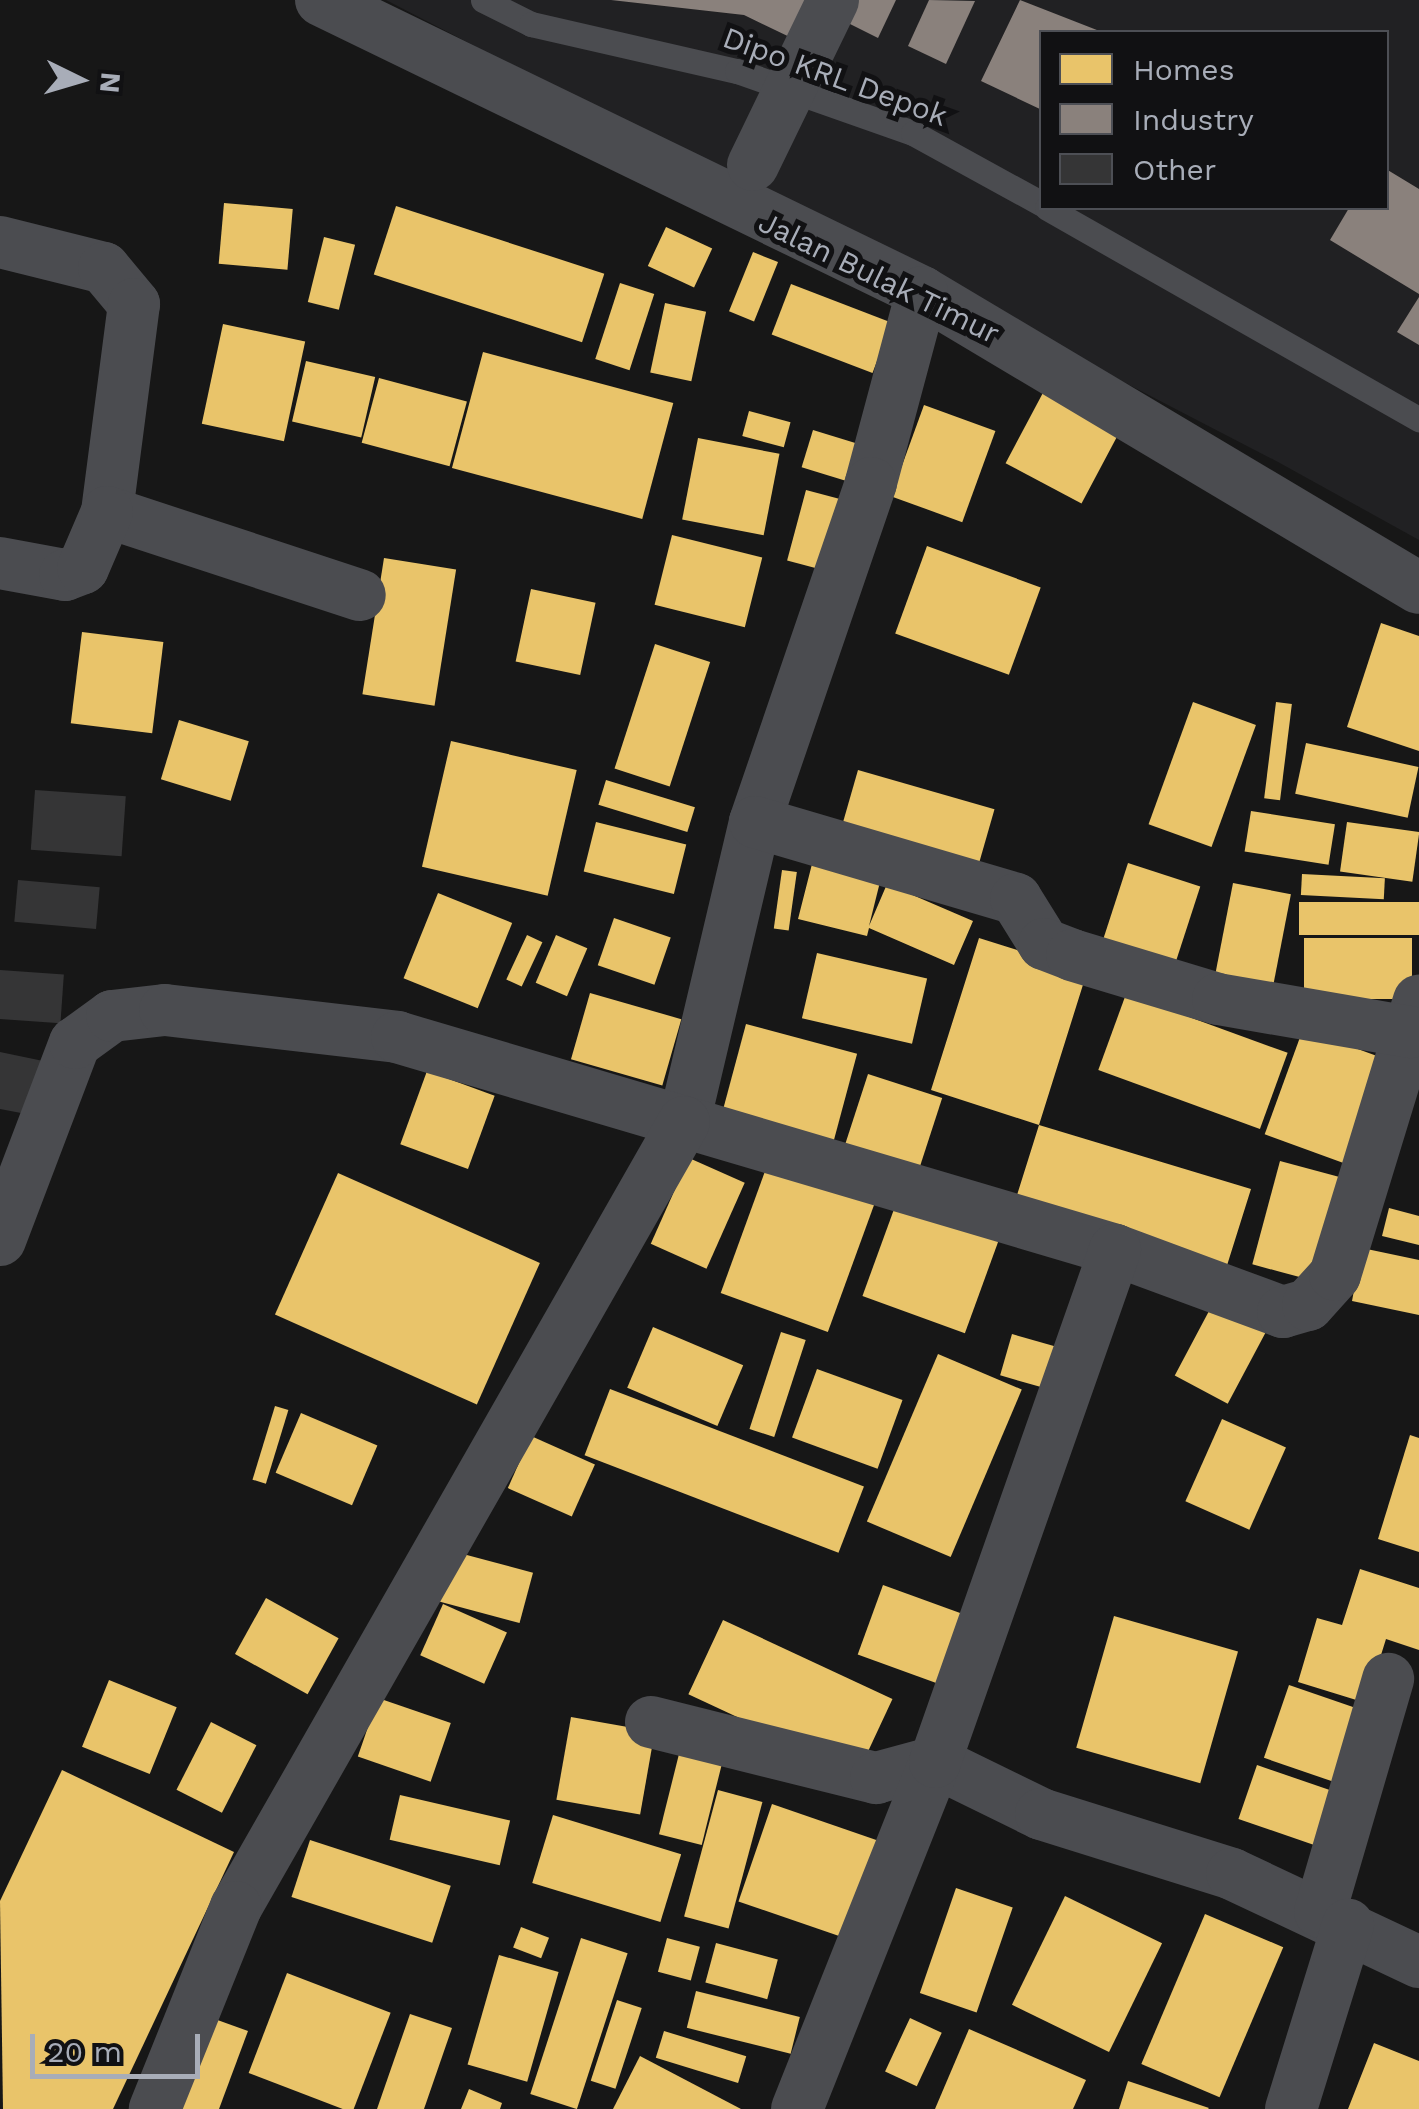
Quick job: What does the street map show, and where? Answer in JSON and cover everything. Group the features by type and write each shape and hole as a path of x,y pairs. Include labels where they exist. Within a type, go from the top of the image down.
{"street":[{"name":"Jalan Bulak Timur","path":"321,0 745,187 1419,588"},
{"path":"745,187 833,0"},
{"path":"0,242 104,268 134,304 107,512 83,568 66,575 0,563"},
{"path":"155,2109 236,1907 684,1122 755,822 871,483 922,292"},
{"path":"107,512 360,595"},
{"path":"0,1240 74,1043 112,1016 165,1010 397,1036 1115,1250 1283,1312 1308,1305 1336,1276 1414,1016 1218,999 1044,944 1016,899 755,822"},
{"path":"796,2109 935,1762 1115,1250"},
{"path":"1291,2109 1388,1680"},
{"path":"650,1722 876,1778 935,1762 1041,1814 1334,1918 1419,1962"}],"lane":[{"name":"Dipo KRL Depok","path":"483,0 531,24 738,71 913,134 1039,203"},
{"name":"Dipo KRL Depok","path":"1051,210 1419,419"}],"shaded area":[{"path":"386,0 1419,0 1419,540 1278,462"}],"building: Homes":[{"path":"224,203 293,209 287,270 219,264"},
{"path":"396,206 604,274 582,342 374,274"},
{"path":"666,227 712,249 694,288 648,266"},
{"path":"324,237 355,245 339,310 308,302"},
{"path":"753,252 778,262 754,321 729,311"},
{"path":"620,283 654,294 630,370 595,359"},
{"path":"791,284 892,323 872,373 772,334"},
{"path":"665,303 706,312 691,381 650,372"},
{"path":"223,324 305,341 284,441 202,424"},
{"path":"483,352 673,403 642,519 452,468"},
{"path":"306,361 375,377 361,437 292,421"},
{"path":"379,378 467,402 450,466 362,443"},
{"path":"1045,389 1121,429 1081,504 1006,463"},
{"path":"924,405 995,431 962,522 891,496"},
{"path":"749,411 791,422 784,447 742,436"},
{"path":"813,430 873,448 862,486 802,467"},
{"path":"698,438 779,454 764,535 682,519"},
{"path":"806,490 844,500 825,571 787,561"},
{"path":"672,535 762,557 745,627 655,605"},
{"path":"927,546 1041,587 1009,675 895,633"},
{"path":"384,558 456,569 435,706 362,694"},
{"path":"531,589 596,603 580,675 516,661"},
{"path":"1381,623 1419,636 1419,751 1347,727"},
{"path":"82,632 163,642 152,733 71,723"},
{"path":"655,644 710,662 670,787 615,769"},
{"path":"1193,702 1256,725 1211,847 1149,824"},
{"path":"1276,702 1292,704 1280,800 1264,798"},
{"path":"179,720 249,741 231,801 161,779"},
{"path":"451,741 577,770 548,896 422,867"},
{"path":"1306,743 1418,767 1408,818 1295,794"},
{"path":"858,770 994,809 973,883 837,844"},
{"path":"606,780 695,807 687,832 598,805"},
{"path":"1251,811 1335,824 1329,865 1245,851"},
{"path":"596,822 686,844 674,894 584,871"},
{"path":"1347,822 1419,832 1412,882 1340,872"},
{"path":"1128,863 1200,886 1172,973 1100,950"},
{"path":"812,864 880,882 869,926 887,884 973,921 954,965 869,928 867,936 798,919"},
{"path":"782,870 797,872 789,931 774,928"},
{"path":"1302,874 1385,878 1384,899 1301,895"},
{"path":"1233,883 1291,894 1272,991 1214,980"},
{"path":"438,893 512,923 478,1008 404,978"},
{"path":"1299,902 1419,902 1419,935 1299,935"},
{"path":"614,918 671,938 654,985 598,965"},
{"path":"527,935 542,942 522,987 506,979"},
{"path":"556,935 587,948 567,996 536,983"},
{"path":"979,938 1087,972 1039,1125 931,1090"},
{"path":"1304,938 1412,938 1412,999 1304,999"},
{"path":"817,953 927,978 912,1044 802,1018"},
{"path":"590,993 681,1019 662,1086 571,1059"},
{"path":"1126,994 1288,1053 1260,1129 1098,1070"},
{"path":"746,1024 857,1054 831,1150 720,1121"},
{"path":"1303,1029 1391,1061 1353,1166 1265,1134"},
{"path":"427,1071 495,1096 468,1169 400,1144"},
{"path":"868,1074 942,1098 913,1187 839,1162"},
{"path":"1039,1125 1251,1189 1224,1275 1012,1211"},
{"path":"772,1152 879,1191 828,1332 721,1293"},
{"path":"689,1158 745,1183 706,1269 651,1244"},
{"path":"1280,1161 1353,1181 1326,1284 1252,1264"},
{"path":"338,1173 540,1263 477,1404 275,1315"},
{"path":"897,1201 999,1238 965,1333 862,1296"},
{"path":"1389,1208 1419,1216 1419,1245 1382,1236"},
{"path":"1362,1248 1419,1260 1419,1315 1352,1301"},
{"path":"1217,1296 1270,1324 1228,1404 1175,1375"},
{"path":"653,1327 743,1365 717,1426 627,1388"},
{"path":"781,1332 806,1340 774,1437 749,1429"},
{"path":"1012,1334 1070,1351 1058,1392 1000,1375"},
{"path":"938,1354 1022,1390 951,1557 867,1522"},
{"path":"817,1369 903,1400 878,1469 792,1438"},
{"path":"610,1389 864,1486 838,1553 585,1455"},
{"path":"275,1406 288,1410 266,1484 252,1480"},
{"path":"301,1413 377,1445 352,1505 276,1473"},
{"path":"1222,1419 1286,1447 1249,1530 1185,1501"},
{"path":"1410,1435 1419,1438 1419,1552 1378,1539"},
{"path":"531,1436 595,1464 572,1517 508,1488"},
{"path":"448,1550 533,1573 520,1623 435,1600"},
{"path":"1360,1569 1419,1588 1419,1650 1386,1639 1366,1703 1298,1682 1317,1618 1342,1625"},
{"path":"883,1585 963,1614 938,1684 858,1655"},
{"path":"266,1598 339,1638 308,1694 235,1654"},
{"path":"443,1604 507,1632 484,1684 420,1655"},
{"path":"1114,1616 1238,1652 1200,1783 1076,1748"},
{"path":"723,1620 892,1699 858,1773 688,1694"},
{"path":"109,1680 177,1707 150,1774 82,1747"},
{"path":"1289,1685 1367,1712 1342,1785 1264,1758"},
{"path":"378,1698 451,1723 431,1782 358,1757"},
{"path":"571,1717 655,1732 640,1814 556,1800"},
{"path":"211,1722 256,1745 222,1813 176,1790"},
{"path":"681,1746 724,1757 702,1845 659,1834"},
{"path":"1257,1765 1342,1794 1324,1848 1238,1819"},
{"path":"62,1770 234,1852 113,2109 3,2109 0,1901"},
{"path":"718,1790 762,1802 729,1928 684,1917"},
{"path":"400,1795 510,1820 500,1865 390,1840"},
{"path":"772,1804 886,1843 853,1941 738,1901"},
{"path":"553,1815 681,1854 660,1922 532,1883"},
{"path":"310,1840 451,1886 432,1943 291,1897"},
{"path":"956,1888 1013,1908 977,2012 920,1993"},
{"path":"1065,1896 1162,1943 1109,2052 1012,2005"},
{"path":"1205,1914 1283,1947 1220,2097 1141,2064"},
{"path":"521,1927 549,1938 541,1958 513,1948"},
{"path":"581,1938 628,1953 577,2109 530,2094"},
{"path":"667,1938 700,1947 691,1981 658,1972"},
{"path":"716,1943 778,1960 767,1999 705,1983"},
{"path":"499,1955 559,1972 527,2082 468,2065"},
{"path":"287,1973 391,2013 354,2109 343,2109 249,2073"},
{"path":"696,1991 800,2017 791,2054 687,2028"},
{"path":"617,2000 642,2008 615,2089 591,2081"},
{"path":"198,2013 248,2031 219,2109 164,2109"},
{"path":"410,2014 452,2028 424,2109 377,2109"},
{"path":"910,2018 942,2033 917,2086 885,2071"},
{"path":"969,2029 1086,2080 1073,2109 935,2109"},
{"path":"664,2031 746,2056 738,2083 656,2058"},
{"path":"1374,2043 1419,2061 1419,2109 1348,2109"},
{"path":"640,2056 741,2109 613,2109"},
{"path":"1128,2081 1209,2108 1119,2109"},
{"path":"469,2089 502,2103 500,2109 461,2109"}],"building: Industry":[{"path":"611,0 817,0 798,41 744,15"},
{"path":"849,0 896,0 878,38 840,19"},
{"path":"929,0 975,1 946,64 908,46"},
{"path":"1020,0 1097,30 1039,30 1039,109 981,81"},
{"path":"1389,171 1419,189 1419,294 1330,240 1348,210 1389,210"},
{"path":"1419,297 1419,345 1397,332"}],"building: Other":[{"path":"35,790 126,796 122,856 31,850"},
{"path":"18,880 100,887 96,929 14,922"},
{"path":"0,970 64,974 60,1023 0,1019"},
{"path":"0,1052 48,1062 37,1116 0,1109"}]}
